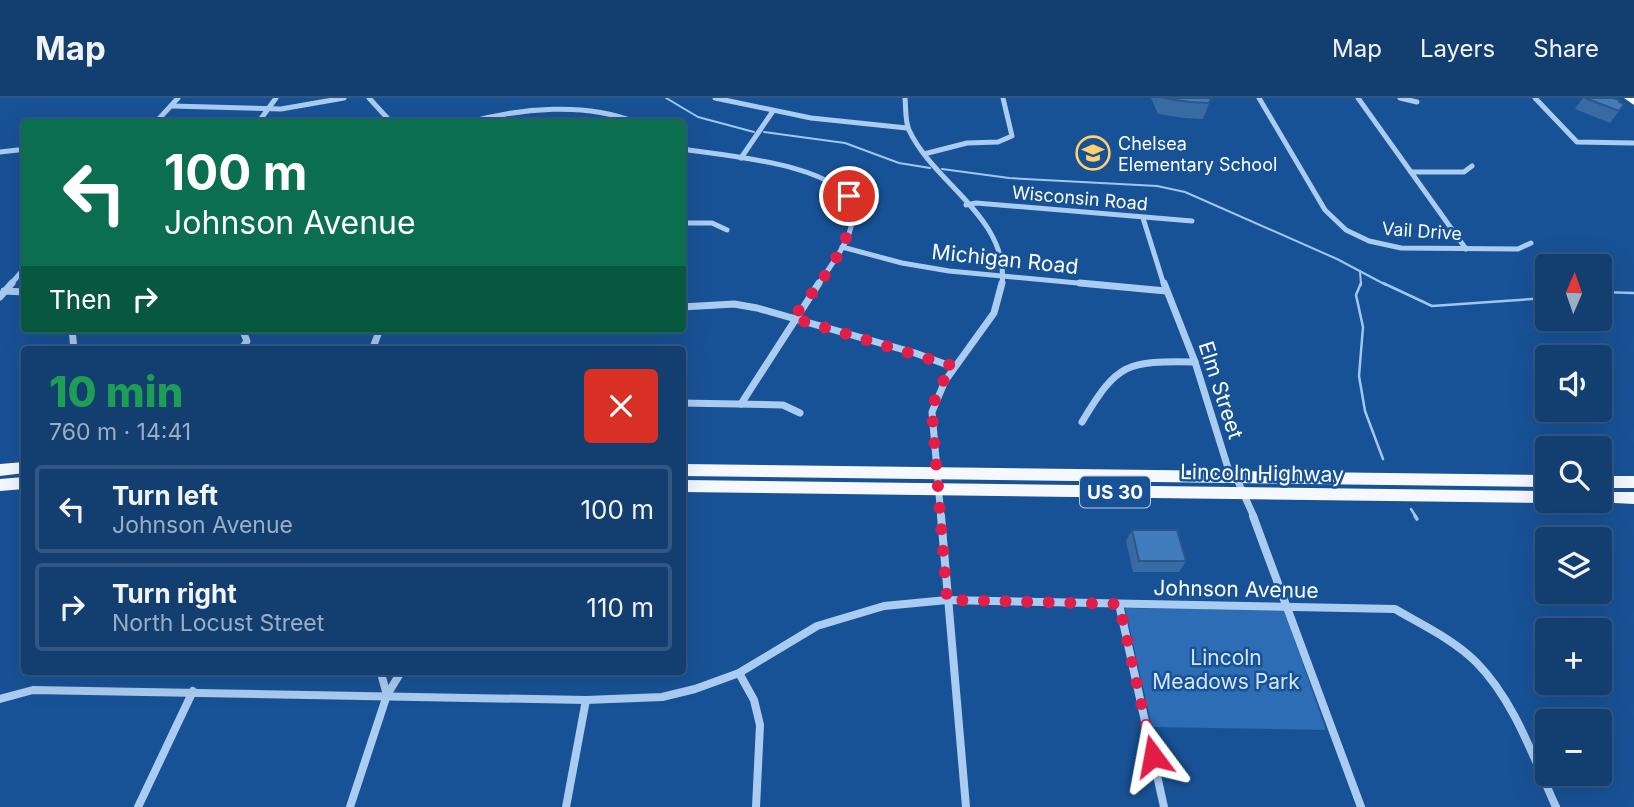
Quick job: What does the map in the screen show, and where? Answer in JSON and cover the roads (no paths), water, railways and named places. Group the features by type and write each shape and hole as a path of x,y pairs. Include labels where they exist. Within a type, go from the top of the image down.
{"main road":[{"path":"1629,98 1634,102"},
{"path":"0,470 21,468"},
{"name":"Lincoln Highway","path":"686,470 1243,494 1535,497"},
{"name":"Lincoln Highway","path":"686,486 1236,477 1535,481"},
{"path":"1612,482 1634,482"},
{"path":"0,485 21,483"},
{"path":"1612,498 1634,498"}],"street":[{"path":"159,119 178,98"},
{"path":"261,119 276,98"},
{"path":"172,106 310,108 344,98"},
{"path":"369,98 388,119"},
{"path":"715,98 773,111 907,128"},
{"path":"905,98 907,128 924,154 998,245 1002,260 999,297 993,312 977,341 953,366 937,391 932,412 966,807"},
{"path":"924,154 967,143 998,142 1012,136 1003,98"},
{"name":"Vail Drive","path":"1259,98 1325,210 1339,225 1369,241 1393,247 1466,249 1518,248 1531,243"},
{"path":"1358,98 1466,249"},
{"path":"1400,98 1417,102"},
{"path":"1535,98 1577,142 1634,143"},
{"path":"482,119 528,111 606,113 629,119"},
{"path":"741,158 773,111"},
{"path":"0,152 18,150"},
{"path":"686,150 741,158 813,174 835,184 849,196 852,205 853,219 842,247 793,318 741,404"},
{"path":"1411,172 1464,172 1472,166"},
{"name":"Wisconsin Road","path":"966,205 982,203 1192,221"},
{"name":"Elm Street","path":"1143,218 1166,291 1195,362 1228,468 1236,477 1243,494 1361,807"},
{"path":"686,223 712,223 727,230"},
{"name":"Michigan Road","path":"842,247 916,266 1166,291"},
{"path":"2,293 21,272"},
{"path":"2,293 21,292"},
{"path":"686,307 734,304 793,318 953,366"},
{"path":"1082,422 1106,380 1124,366 1150,362 1195,362"},
{"path":"686,403 783,405 800,413"},
{"name":"Johnson Avenue","path":"0,699 33,690 586,700 662,697 739,673 817,626 884,606 947,600 1395,609 1451,642 1477,664 1496,690 1556,807"},
{"path":"1119,604 1164,807"},
{"path":"739,673 754,700 760,725 756,807"},
{"path":"383,675 387,695"},
{"path":"350,807 387,695 399,675"},
{"path":"138,807 193,691"},
{"path":"566,807 586,700"}],"waterway":[{"path":"666,98 698,117 754,132"},
{"path":"764,132 845,143 899,163 930,168"},
{"path":"942,169 1009,178 1157,186 1185,192 1360,271"},
{"path":"1360,271 1386,285"},
{"path":"1360,271 1361,283"},
{"path":"1361,283 1356,295 1363,327 1359,376 1365,411 1383,459"},
{"path":"1383,283 1432,306 1535,299"},
{"path":"1612,292 1634,293"},
{"path":"1411,509 1416,517"}],"place":[{"name":"Chelsea Elementary School","path":"1093,153"}],"park label":[{"name":"Lincoln Meadows Park","path":"1226,669"}]}
